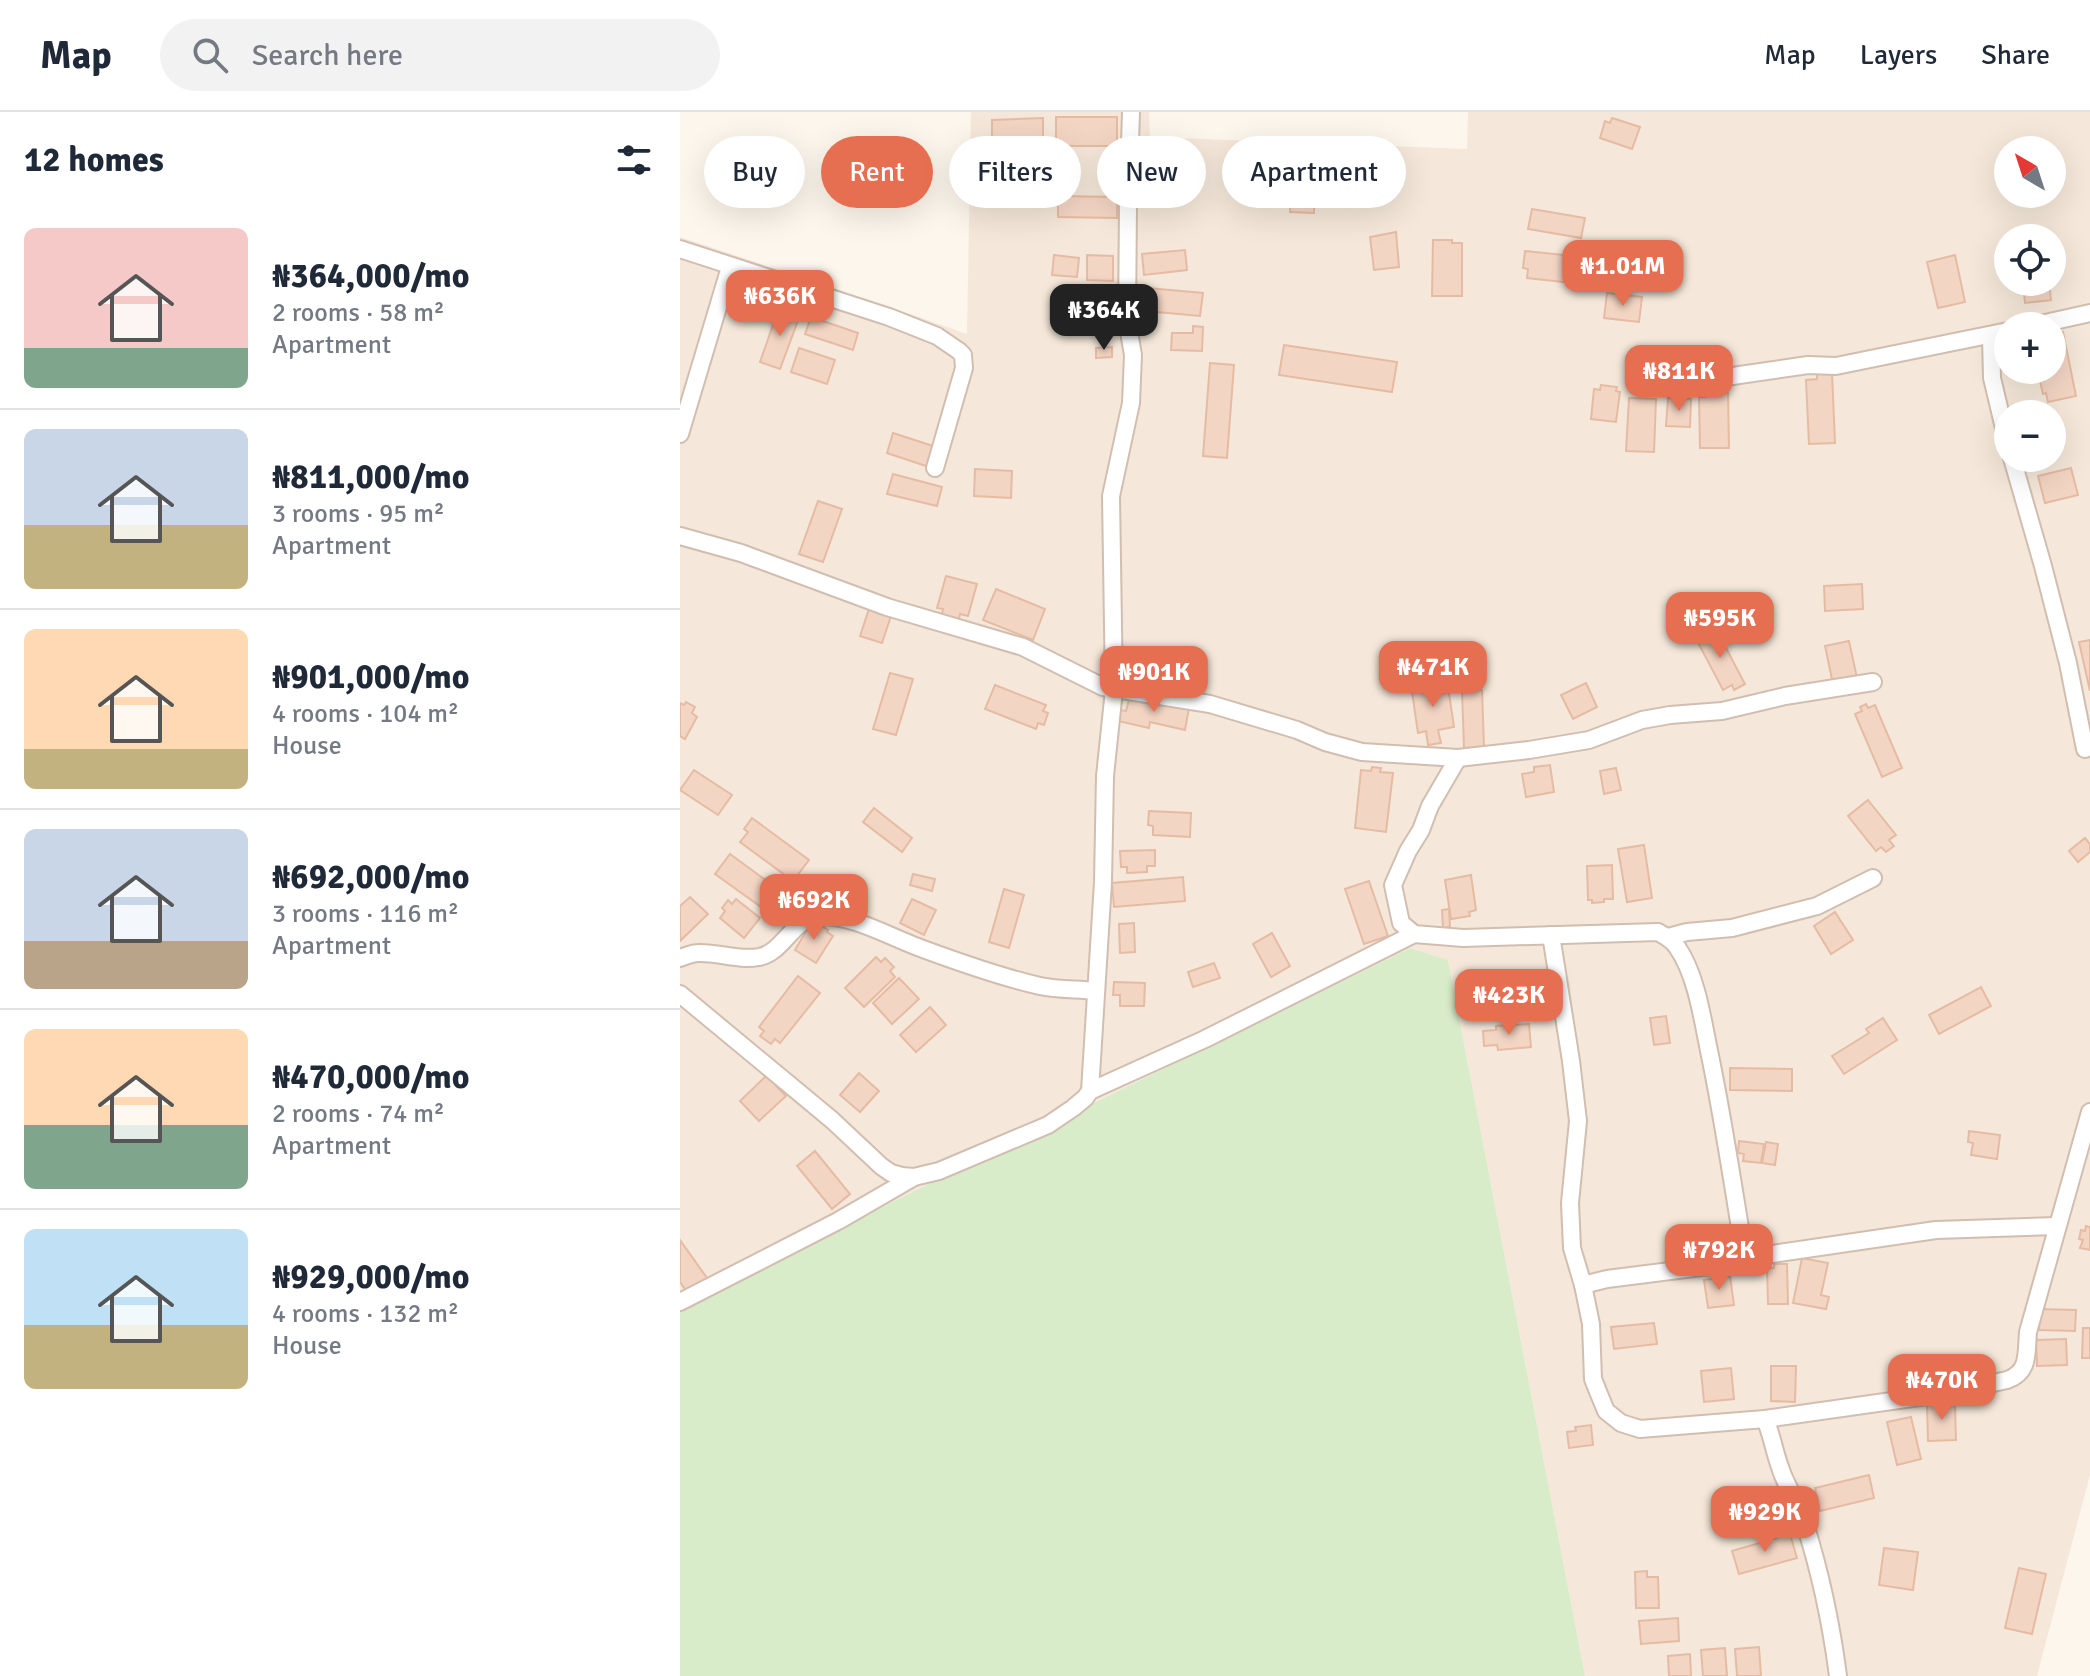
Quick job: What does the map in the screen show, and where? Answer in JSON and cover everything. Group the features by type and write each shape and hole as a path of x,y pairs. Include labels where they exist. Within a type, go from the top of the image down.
{"street":[{"path":"1090,1091 1103,882 1105,776 1114,690 1111,496 1131,403 1133,355 1127,320 1131,112"},
{"path":"680,249 889,317 937,336 959,351 963,355 964,368 935,468"},
{"path":"680,434 730,267"},
{"path":"2066,318 2090,313"},
{"path":"1636,378 1698,381 1808,365 1836,366 1994,334"},
{"path":"1991,335 1992,378 1997,400"},
{"path":"2016,472 2068,663 2085,749"},
{"path":"680,536 741,553 899,611 1023,647 1114,690 1210,704 1362,752 1458,758 1529,750 1589,740 1642,720 1722,711 1785,696 1873,682"},
{"path":"1414,934 1401,923 1393,885 1430,806 1458,758"},
{"path":"1668,937 1732,928 1817,906 1873,878"},
{"path":"680,958 696,952 744,958 765,956 813,916 834,916 980,970 1043,987 1095,991"},
{"path":"680,1302 838,1221 914,1177 939,1171 1048,1125 1073,1108 1090,1091 1205,1039 1414,934 1463,938 1658,932 1668,937 1677,947 1689,971 1703,1019 1745,1258"},
{"path":"1551,935 1578,1121 1570,1203 1572,1248 1591,1324 1593,1379 1606,1411 1621,1423 1640,1429 1765,1419 1948,1393 2016,1377 2024,1367 2028,1332 2090,1112"},
{"path":"680,994 832,1120 881,1166 891,1173 914,1177"},
{"path":"1583,1285 1936,1230 2057,1226"},
{"path":"1765,1419 1780,1468 1801,1514 1815,1557 1826,1597 1838,1676"}],"shaded area":[{"path":"971,112 1149,112 1150,136 1097,136 1097,208 1206,208 1206,139 1222,140 1222,208 1406,208 1406,147 1467,149 1468,112 2090,112 2090,1475 2037,1676 1585,1676 1448,960 1410,948 680,1306 680,237 967,334 969,208 1081,208 1081,136 971,136"}],"green space":[{"path":"1410,948 1448,960 1585,1676 680,1676 680,1306"}],"building":[{"path":"1056,117 1117,117 1117,136 1097,136 1097,146 1081,146 1081,136 1056,136"},
{"path":"1043,118 1043,136 992,136 992,120"},
{"path":"1612,118 1640,127 1632,149 1600,138 1605,121 1610,123"},
{"path":"1081,196 1097,197 1097,208 1117,208 1117,218 1058,217 1058,208 1081,208"},
{"path":"1290,208 1314,208 1314,213 1290,212"},
{"path":"1532,209 1585,218 1581,238 1528,229"},
{"path":"1396,232 1399,267 1374,270 1370,237"},
{"path":"1433,240 1462,243 1462,296 1432,296"},
{"path":"1185,250 1187,270 1144,275 1142,254"},
{"path":"1525,251 1584,257 1581,284 1527,278 1528,269 1523,268"},
{"path":"1054,255 1079,258 1077,277 1052,275"},
{"path":"1087,255 1113,256 1113,281 1087,280"},
{"path":"1955,255 1965,302 1938,308 1927,262"},
{"path":"1148,288 1203,293 1200,316 1146,311"},
{"path":"1607,293 1642,297 1639,322 1604,318"},
{"path":"2024,296 2051,296 2051,300 2025,303"},
{"path":"779,308 800,315 780,369 760,362"},
{"path":"811,317 858,333 853,350 805,334"},
{"path":"1193,326 1203,327 1202,351 1171,350 1172,333 1193,333"},
{"path":"1284,345 1397,362 1392,392 1279,375"},
{"path":"1112,347 1112,357 1096,358 1096,348"},
{"path":"2066,347 2076,396 2048,400 2046,393 2043,394 2041,384 2066,384"},
{"path":"799,348 835,360 827,384 791,372"},
{"path":"1210,363 1234,365 1227,458 1203,456"},
{"path":"1832,373 1835,443 1809,444 1806,380 1817,379 1817,374"},
{"path":"1601,385 1617,387 1616,391 1620,392 1616,422 1591,419 1594,389 1600,390"},
{"path":"1728,390 1729,448 1700,448 1699,397 1706,397 1706,391"},
{"path":"1629,398 1656,399 1654,452 1626,451"},
{"path":"1668,398 1691,399 1690,427 1666,426"},
{"path":"893,433 936,447 929,467 887,453"},
{"path":"2071,468 2078,495 2045,503 2038,476 2066,472"},
{"path":"975,469 1012,471 1011,498 974,496"},
{"path":"893,474 942,487 937,506 887,494"},
{"path":"818,501 842,509 823,562 799,554"},
{"path":"946,576 977,584 968,616 960,614 959,619 942,614 943,609 937,608"},
{"path":"1862,584 1863,609 1825,611 1824,586"},
{"path":"996,589 1045,609 1033,640 983,620"},
{"path":"869,609 891,616 882,643 860,636"},
{"path":"1715,627 1745,684 1734,690 1732,685 1723,690 1695,637"},
{"path":"2090,640 2090,691 2079,642"},
{"path":"1849,641 1857,678 1833,684 1825,646"},
{"path":"890,673 913,679 896,735 873,729"},
{"path":"1447,680 1454,727 1438,730 1441,743 1428,745 1426,731 1418,733 1411,685"},
{"path":"1586,683 1597,707 1573,719 1561,695"},
{"path":"995,685 1046,705 1043,711 1048,713 1044,725 1038,723 1036,729 985,709"},
{"path":"1482,690 1484,747 1464,748 1462,691"},
{"path":"1130,696 1189,708 1185,730 1150,722 1149,728 1118,721 1121,710 1126,711"},
{"path":"686,702 695,707 692,713 697,717 685,739 680,736 680,703 684,705"},
{"path":"1866,704 1868,708 1875,705 1902,768 1882,777 1855,714 1862,711 1860,707"},
{"path":"1550,765 1554,792 1526,797 1522,774 1534,772 1534,767"},
{"path":"1372,767 1381,768 1380,772 1393,773 1386,832 1355,828 1361,770 1371,771"},
{"path":"1616,768 1621,790 1604,794 1600,771"},
{"path":"694,770 732,795 718,815 680,790"},
{"path":"1868,800 1896,835 1889,840 1894,846 1886,852 1881,847 1876,851 1848,816"},
{"path":"874,808 912,838 902,852 863,822"},
{"path":"1149,811 1191,813 1190,837 1153,835 1153,826 1148,825"},
{"path":"752,818 809,860 793,881 740,842 748,832 744,829"},
{"path":"2085,838 2090,844 2090,852 2078,862 2069,851"},
{"path":"1644,845 1652,898 1627,902 1618,849"},
{"path":"1155,850 1155,866 1147,866 1147,872 1127,873 1127,867 1121,867 1120,851"},
{"path":"730,854 775,887 766,905 763,903 761,907 715,874"},
{"path":"1612,865 1613,899 1592,903 1588,900 1587,866"},
{"path":"913,874 935,879 932,891 910,885"},
{"path":"1471,875 1476,910 1469,912 1470,916 1451,919 1445,880"},
{"path":"1183,877 1185,901 1114,907 1112,883"},
{"path":"1369,881 1388,936 1364,944 1345,889"},
{"path":"1004,889 1024,895 1009,948 989,942"},
{"path":"690,897 708,914 680,941 680,906"},
{"path":"736,899 760,918 744,938 720,918 728,900 732,904"},
{"path":"912,899 936,910 924,935 900,923"},
{"path":"1449,909 1450,927 1443,928 1442,910"},
{"path":"1835,912 1853,940 1831,954 1814,926"},
{"path":"811,923 828,930 833,936 816,963 795,950"},
{"path":"1134,923 1135,952 1120,953 1119,924"},
{"path":"1272,933 1290,966 1271,977 1253,944"},
{"path":"876,957 881,962 885,958 894,967 890,971 895,977 864,1007 845,988"},
{"path":"1214,963 1220,978 1193,987 1188,972"},
{"path":"798,976 820,993 780,1043 775,1039 771,1044 760,1036 764,1031 759,1027"},
{"path":"899,978 919,999 892,1024 873,1003"},
{"path":"1114,982 1145,983 1144,1006 1120,1006 1120,995 1113,995"},
{"path":"1981,987 1991,1006 1939,1034 1929,1015"},
{"path":"930,1007 946,1025 916,1052 900,1035"},
{"path":"1666,1016 1670,1043 1654,1045 1650,1018"},
{"path":"1883,1018 1897,1040 1844,1074 1832,1056 1869,1033 1866,1029"},
{"path":"1529,1024 1531,1047 1498,1050 1497,1045 1484,1046 1483,1031 1496,1030 1496,1026"},
{"path":"1730,1068 1792,1069 1792,1091 1730,1090"},
{"path":"859,1073 879,1091 860,1112 840,1095"},
{"path":"768,1074 786,1096 759,1121 740,1101"},
{"path":"1969,1131 2000,1135 1997,1159 1971,1155 1973,1143 1968,1142"},
{"path":"1739,1141 1764,1144 1761,1163 1743,1161 1744,1154 1738,1153"},
{"path":"1766,1142 1778,1144 1775,1165 1762,1163"},
{"path":"815,1151 850,1194 832,1209 797,1166"},
{"path":"2086,1226 2090,1227 2090,1250 2080,1248 2083,1240 2079,1239 2081,1230 2085,1231"},
{"path":"680,1240 707,1278 687,1292 680,1282"},
{"path":"1802,1258 1828,1263 1821,1295 1829,1297 1826,1309 1793,1303"},
{"path":"1774,1264 1787,1264 1788,1304 1768,1304 1767,1268 1774,1268"},
{"path":"1730,1276 1734,1305 1708,1308 1704,1280"},
{"path":"2040,1309 2076,1310 2075,1331 2039,1330"},
{"path":"1654,1323 1657,1344 1614,1349 1611,1327"},
{"path":"2083,1328 2090,1328 2090,1358 2082,1358"},
{"path":"2066,1339 2067,1365 2037,1366 2036,1340"},
{"path":"1771,1366 1796,1366 1795,1402 1771,1401"},
{"path":"1731,1368 1734,1399 1704,1402 1701,1371"},
{"path":"1955,1404 1956,1440 1928,1441 1927,1405"},
{"path":"1911,1417 1921,1459 1897,1465 1887,1422"},
{"path":"1591,1425 1593,1445 1569,1448 1567,1432 1576,1431 1575,1427"},
{"path":"1869,1475 1874,1498 1820,1511 1815,1488"},
{"path":"1790,1534 1797,1558 1739,1574 1732,1551"},
{"path":"1884,1548 1918,1552 1913,1590 1879,1585"},
{"path":"2019,1568 2046,1574 2032,1634 2005,1628"},
{"path":"1647,1571 1647,1577 1658,1577 1659,1608 1636,1608 1635,1572"},
{"path":"1678,1618 1679,1641 1641,1644 1639,1621"},
{"path":"1759,1647 1761,1676 1737,1676 1735,1649"},
{"path":"1725,1648 1727,1676 1703,1676 1701,1650"},
{"path":"1690,1654 1691,1676 1669,1676 1668,1656"}]}
